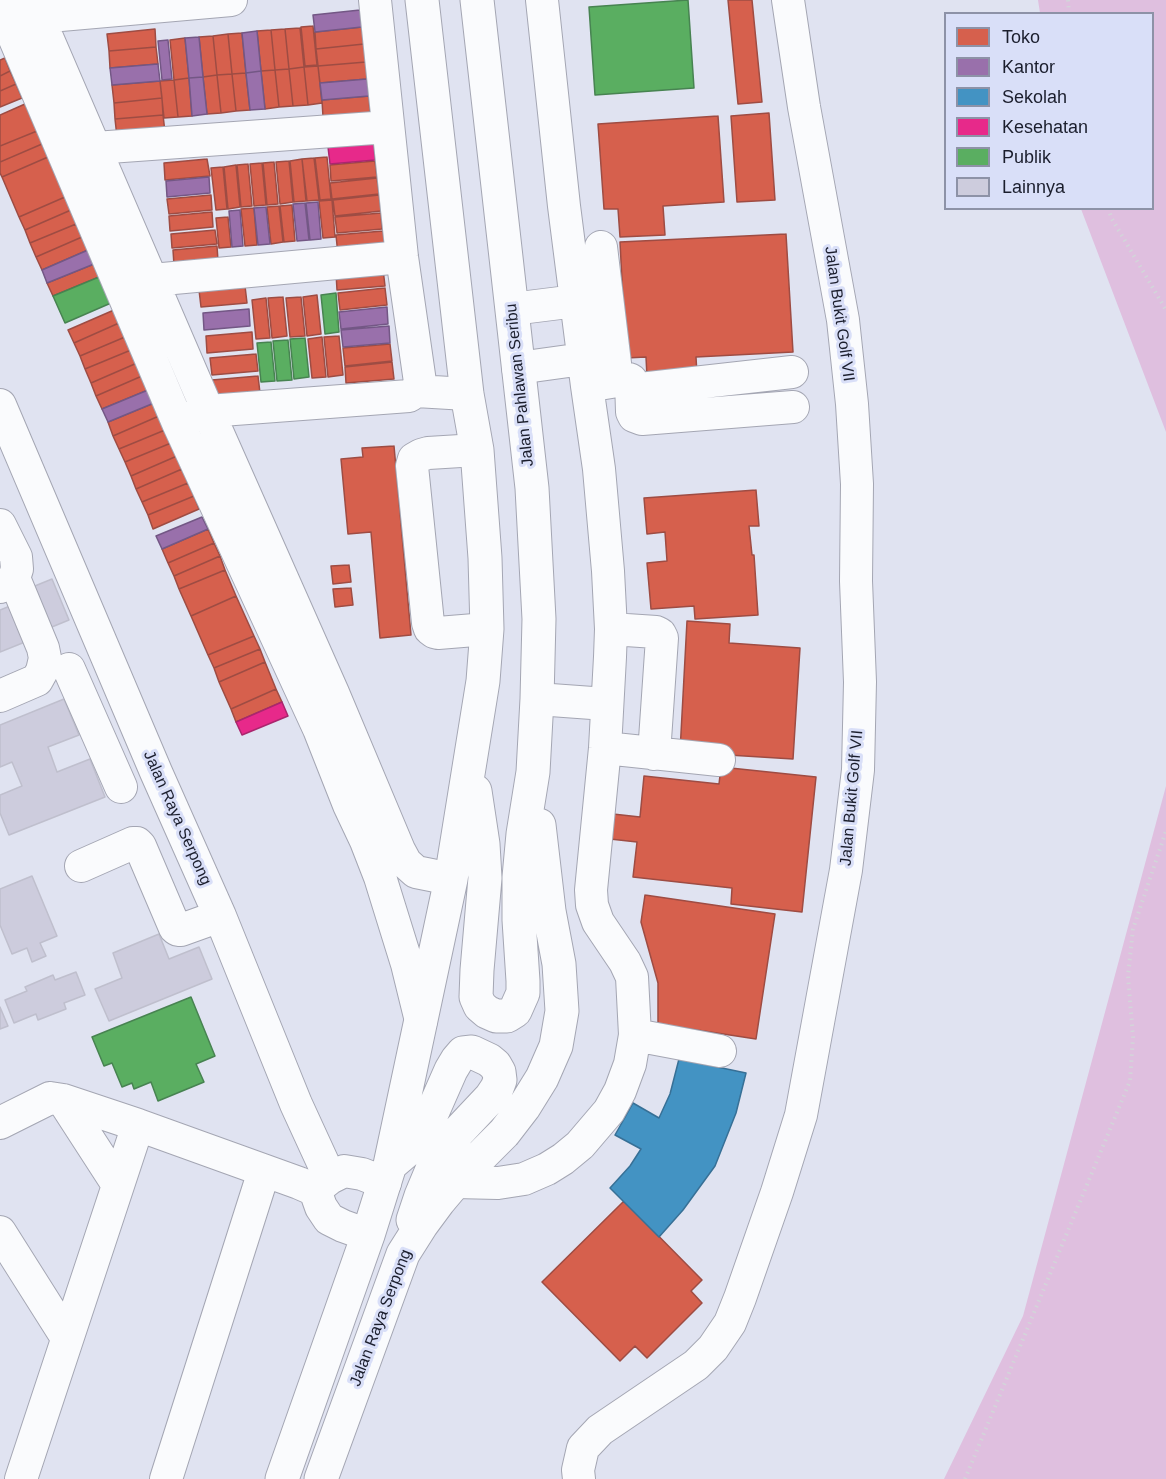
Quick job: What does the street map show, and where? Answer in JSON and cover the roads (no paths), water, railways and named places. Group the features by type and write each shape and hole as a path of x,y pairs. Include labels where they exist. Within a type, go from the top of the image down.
{"main road":[{"path":"282,1479 388,1174 452,879 483,681 487,629 485,558 477,450 467,394 422,0"},
{"name":"Jalan Pahlawan Seribu","path":"477,0 532,488 539,619 533,772"},
{"path":"470,762 483,844 485,878 476,997 480,1006 496,1016 507,1016 515,1011 523,993 519,877 533,772"},
{"name":"Jalan Raya Serpong","path":"321,1479 403,1254 422,1224 455,1182 504,1133 524,1107 542,1078 556,1046 562,1011 559,964 549,911 533,772"},
{"path":"388,1174 420,1136 457,1060 464,1053 472,1052 495,1065 499,1072 498,1088 458,1132 434,1165 421,1196 403,1254"}],"street":[{"path":"20,13 231,0"},
{"path":"178,423 208,411 409,396 416,391 420,382 402,257 375,0"},
{"path":"455,1182 498,1183 524,1179 563,1159 580,1145 609,1111 620,1091 630,1064 634,1035 632,977 625,962 598,922 592,905 591,890 604,748 611,628 608,571 599,468 576,301 542,0"},
{"name":"Jalan Bukit Golf VII","path":"579,1479 578,1470 583,1448 600,1430 696,1365 713,1348 730,1323 773,1203 801,1115 846,870 858,759 860,682 856,581 856,473 852,404 843,320 804,107 788,0"},
{"path":"20,13 94,148 208,411 331,723 349,805 380,877 407,964 421,1021"},
{"path":"20,13 66,160 178,423 331,723 406,863 416,872 452,879"},
{"path":"66,160 94,148 388,127"},
{"path":"601,247 624,385 634,416 642,419 793,407"},
{"path":"122,291 152,280 402,257"},
{"path":"512,309 576,301"},
{"path":"519,368 585,372 624,385 792,372"},
{"path":"416,391 467,394"},
{"name":"Jalan Raya Serpong","path":"0,405 156,772 220,916 297,1104 329,1219 368,1235"},
{"path":"477,450 428,453 414,459 412,466 430,629 438,633 487,629"},
{"path":"0,525 16,557 18,569 7,582 43,648 45,658 37,680"},
{"path":"611,628 656,633 662,638 654,754"},
{"path":"0,696 106,655"},
{"path":"69,669 121,787"},
{"path":"537,699 606,704"},
{"path":"604,748 719,760"},
{"path":"81,866 137,843 175,928 182,930 220,916"},
{"path":"634,1035 720,1051"},
{"path":"53,1092 322,1191 344,1171 388,1174"},
{"path":"0,1123 53,1092"},
{"path":"53,1092 118,1185"},
{"path":"21,1479 138,1125"},
{"path":"166,1479 264,1171"},
{"path":"0,1232 67,1338"},
{"path":"0,1469 6,1479"}]}
